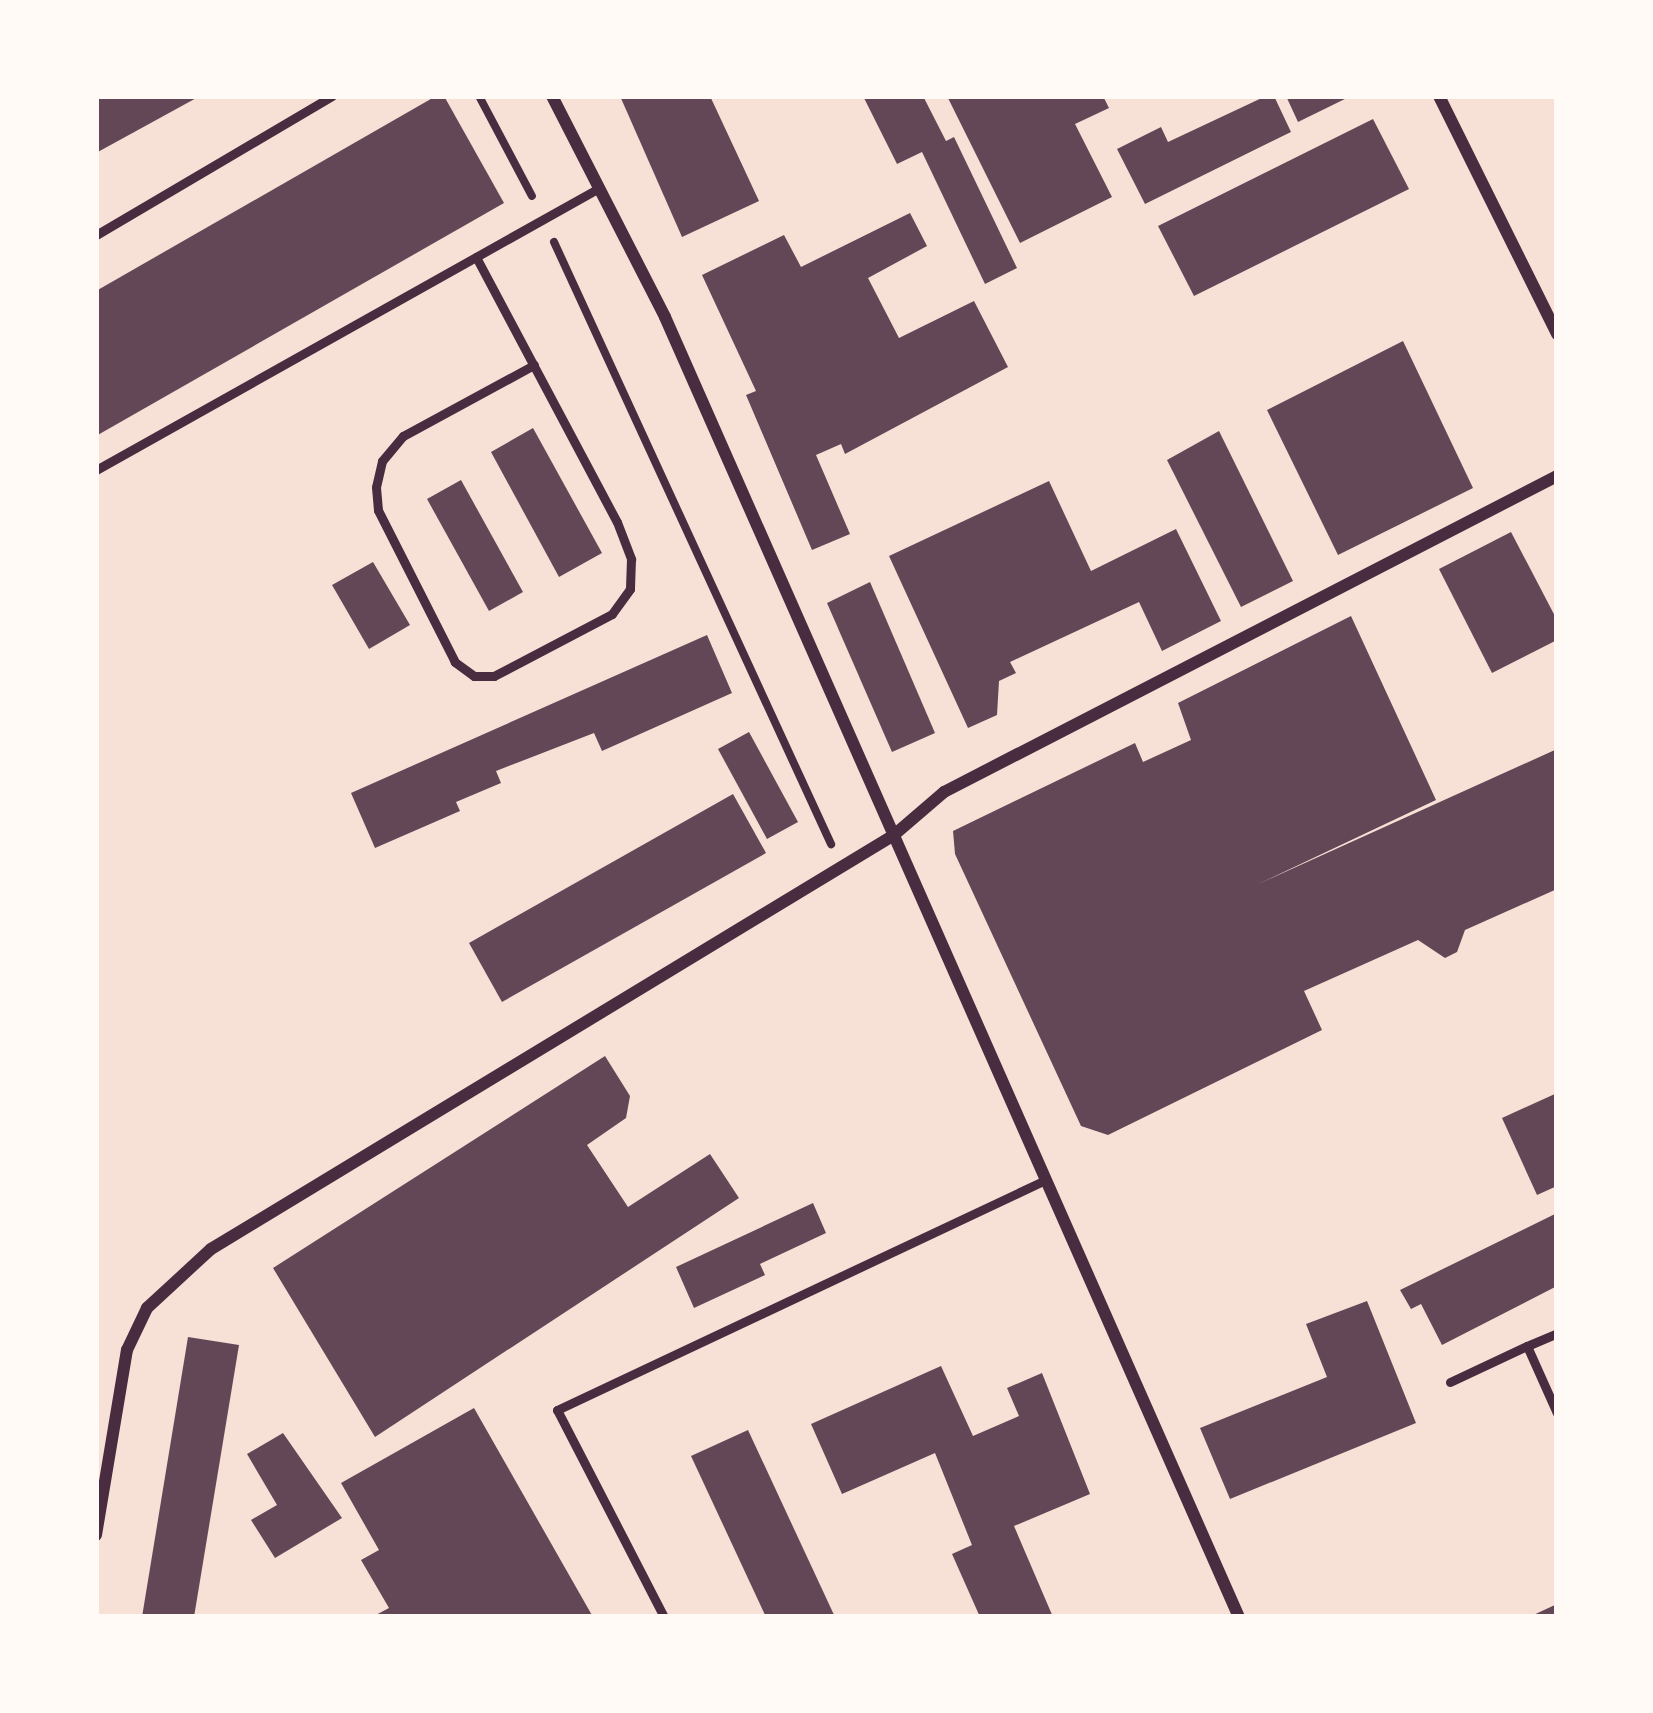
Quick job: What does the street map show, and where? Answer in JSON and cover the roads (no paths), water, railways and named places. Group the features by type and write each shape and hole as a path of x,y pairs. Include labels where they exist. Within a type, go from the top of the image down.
{"street":[{"path":"552,96 665,317 895,836 1041,1181 1240,1617"},
{"path":"1439,96 1557,334"},
{"path":"96,1535 128,1350 147,1308 173,1280 895,836 944,792 1557,476"}],"lane":[{"path":"96,235 332,96"},
{"path":"96,470 599,188"},
{"path":"476,257 617,522 631,559 630,589 612,614 494,676 474,676 455,662 378,511 379,474 404,436 533,365"},
{"path":"664,1617 557,1410 1041,1181"},
{"path":"1450,1382 1557,1333"},
{"path":"1527,1346 1557,1413"}]}
